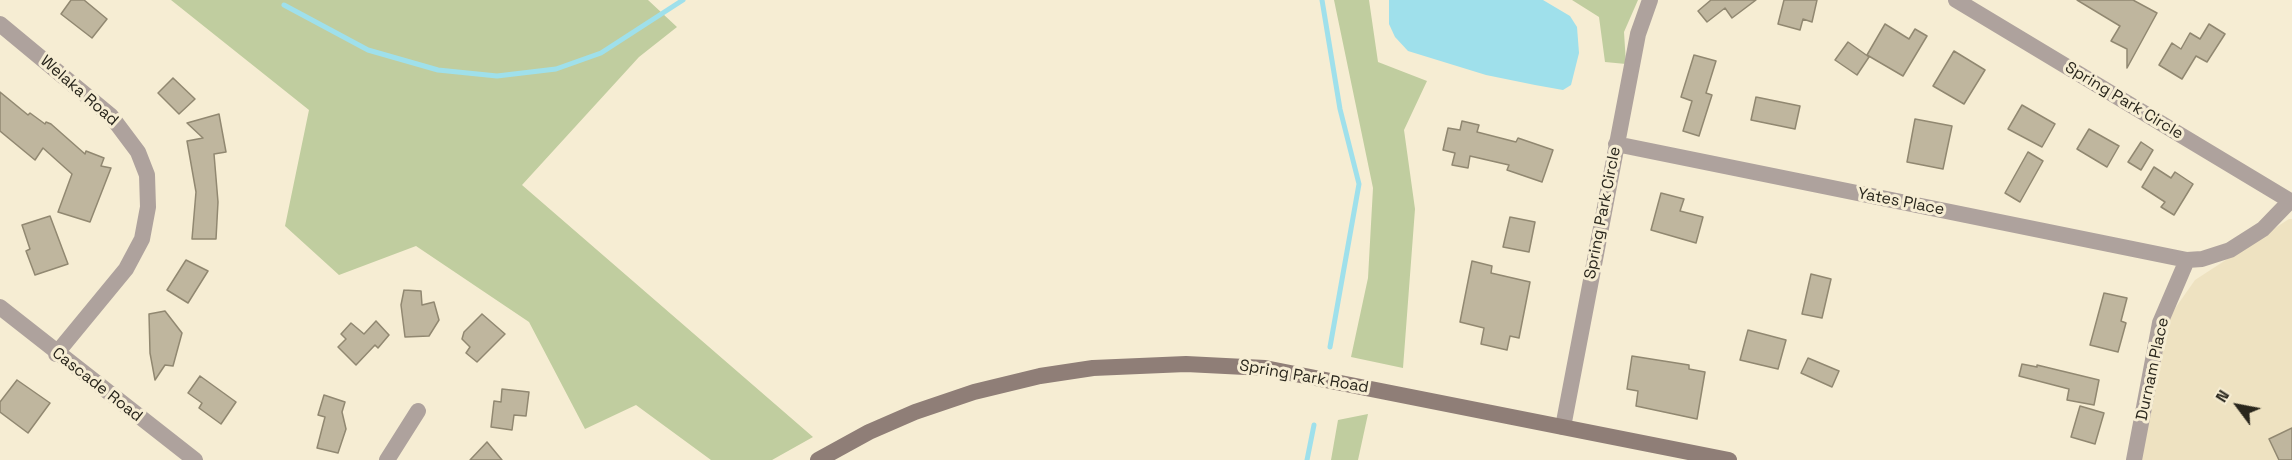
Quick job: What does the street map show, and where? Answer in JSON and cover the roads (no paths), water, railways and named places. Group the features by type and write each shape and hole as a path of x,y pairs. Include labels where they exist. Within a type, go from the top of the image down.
{"main road":[{"name":"Spring Park Road","path":"818,460 869,432 915,412 975,392 1040,376 1093,368 1224,364 1264,368 1729,460"}],"street":[{"name":"Spring Park Circle","path":"1563,427 1638,34 1650,0"},
{"name":"Spring Park Circle","path":"1956,0 2291,201"},
{"name":"Welaka Road","path":"0,24 111,116 138,152 147,175 148,207 142,239 126,269 56,354"},
{"name":"Yates Place","path":"1616,144 2187,260"},
{"path":"2187,260 2202,259 2230,250 2263,229 2291,201"},
{"name":"Durnam Place","path":"2134,460 2160,323 2187,260"},
{"name":"Cascade Road","path":"0,307 56,354 195,460"},
{"path":"387,460 418,411"}],"water":[{"path":"1389,0 1543,0 1570,16 1577,27 1579,53 1571,85 1563,90 1486,75 1408,51 1395,37 1389,24"}],"waterway":[{"path":"284,5 368,50 438,70 497,76 556,69 601,53 683,0"},
{"path":"1322,0 1340,109 1359,184 1330,347"},
{"path":"1307,460 1314,425"}]}
